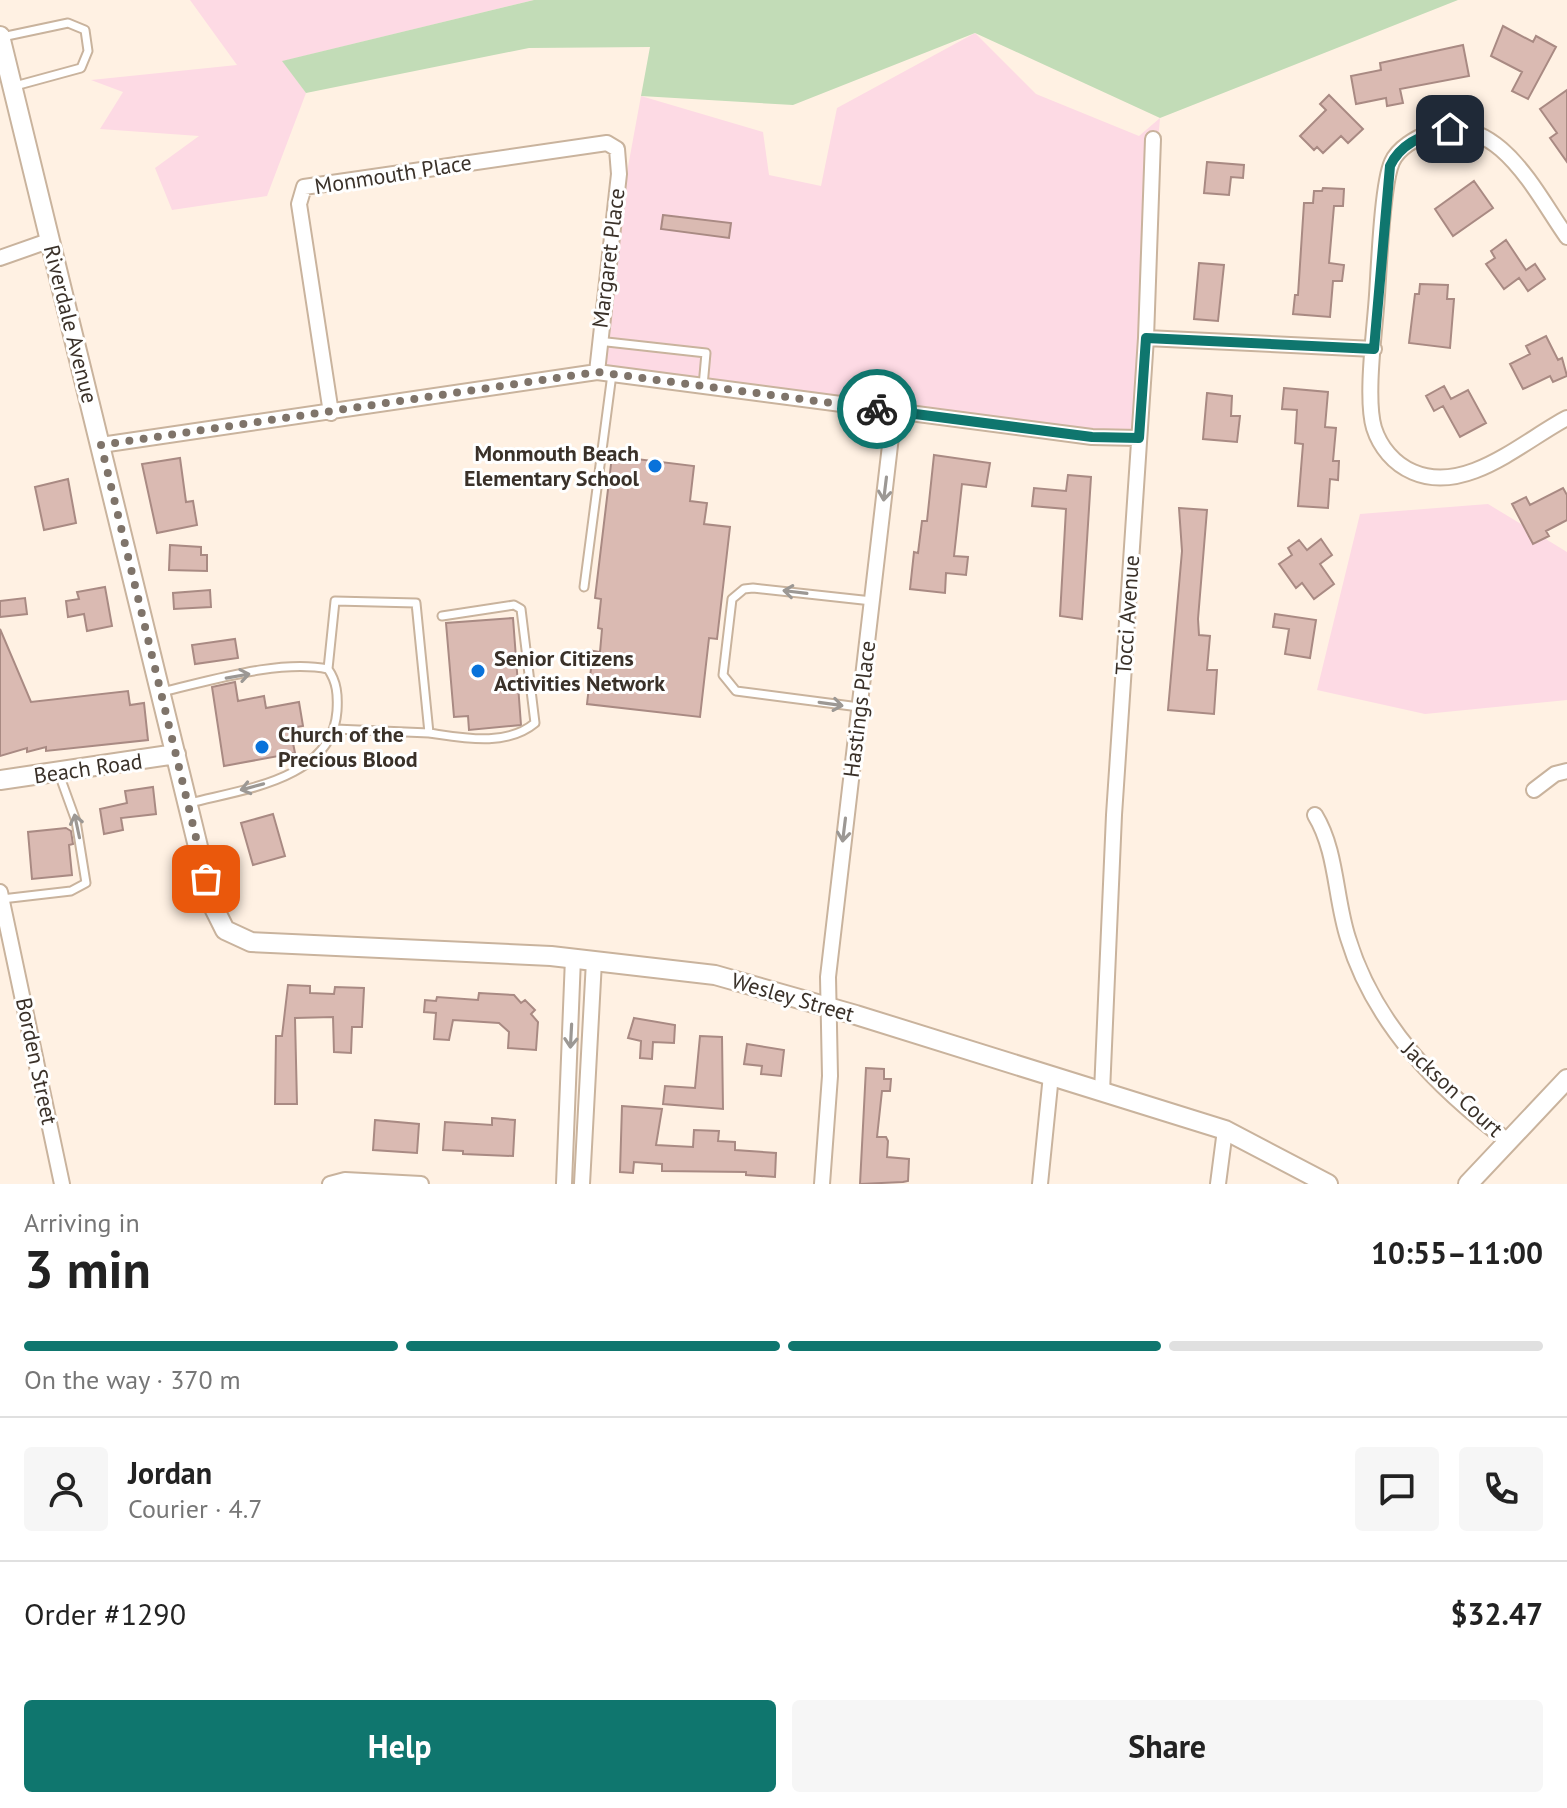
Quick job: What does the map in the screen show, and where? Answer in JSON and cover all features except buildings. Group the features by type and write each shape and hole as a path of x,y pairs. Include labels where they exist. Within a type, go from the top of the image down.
{"street":[{"name":"Riverdale Avenue","path":"0,37 7,79 51,240 212,904 219,922 230,934"},
{"path":"1567,237 1497,144 1466,130 1450,129 1419,137 1404,147 1390,166 1371,414 1374,428 1393,459 1413,472 1440,478 1470,473 1567,418"},
{"name":"Tocci Avenue","path":"1102,1092 1114,815 1146,338 1153,139"},
{"name":"Monmouth Place","path":"331,413 299,204 304,187 599,143 614,145"},
{"name":"Margaret Place","path":"604,373 598,340 619,174 614,145"},
{"path":"0,258 51,240"},
{"path":"1146,338 1374,349"},
{"path":"101,445 604,373 1092,437 1139,438"},
{"name":"Hastings Place","path":"822,1184 830,1076 828,977 894,411"},
{"name":"Beach Road","path":"0,780 176,754"},
{"path":"1534,790 1555,774 1567,771"},
{"name":"Jackson Court","path":"1315,815 1328,841 1348,941 1381,1011 1425,1068 1508,1141"},
{"name":"Borden Street","path":"1,896 62,1184"},
{"name":"Wesley Street","path":"230,934 251,942 573,958 715,975 1225,1130 1328,1184"},
{"path":"564,1184 573,958"},
{"path":"582,1184 594,961"},
{"path":"1040,1184 1051,1075"},
{"path":"1468,1184 1567,1079"},
{"path":"1218,1184 1225,1130"},
{"path":"330,1184 345,1180 421,1184"}],"lane":[{"path":"0,37 53,24 77,24 85,30 88,51 81,68 7,79"},
{"path":"598,340 706,353 703,386"},
{"path":"584,587 604,373"},
{"path":"860,708 736,691 723,675 732,599 744,589 872,601"},
{"path":"188,804 280,779 307,766 335,729 336,680 328,669 335,601 416,603 429,733"},
{"path":"335,729 501,738 522,734 535,723 521,609 514,605 442,616"},
{"path":"161,692 234,676 309,665 328,669"},
{"path":"1,896 71,891 86,883 76,821 58,772"}],"shaded area":[{"path":"190,0 534,0 283,61 306,93 267,196 172,210 155,168 199,136 100,129 123,92 91,80 237,65"},
{"path":"534,0 1458,0 1160,118 975,33 793,105 641,96 650,47 529,48 306,93 282,61"},
{"path":"975,33 1036,94 1139,136 1160,118 1134,440 591,368 641,96 763,132 769,175 821,186 837,108"},
{"path":"1488,504 1567,552 1567,700 1425,714 1317,690 1360,514"}],"way so far":[{"path":"206,879 101,445 597,372 877,409"}],"place":[{"name":"Monmouth Beach Elementary School","path":"655,466"},
{"name":"Senior Citizens Activities Network","path":"478,671"},
{"name":"Church of the Precious Blood","path":"262,747"}],"route":[{"path":"877,409 1092,437 1139,438 1146,338 1374,349 1390,166 1394,157 1419,137 1450,129"}]}
